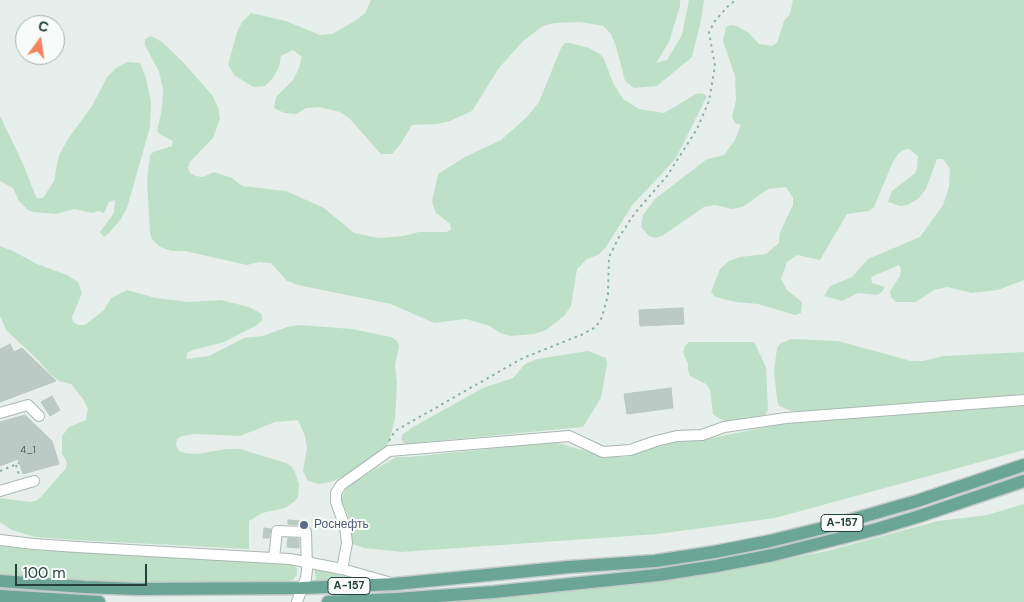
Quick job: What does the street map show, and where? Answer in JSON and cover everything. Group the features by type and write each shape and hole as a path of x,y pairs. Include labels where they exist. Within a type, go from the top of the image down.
{"main road":[{"name":"А-157","path":"0,581 138,589 302,588 395,584 569,567 656,561 714,552 823,528 875,514 1024,465"},
{"name":"А-157","path":"328,602 493,592 658,575 716,566 773,555 877,529 1024,482"},
{"path":"395,584 397,599"},
{"path":"0,596 99,602"}],"lane":[{"path":"342,568 347,543 345,527 336,502 336,493 341,485 389,451 569,436 603,452 630,450 656,440 677,436 702,435 724,427 786,418 1024,400"},
{"path":"0,413 28,405 39,416"},
{"path":"0,491 34,481"},
{"path":"274,558 277,531 306,532 306,578 297,602"},
{"path":"0,540 77,547 274,558 342,568 395,584"}],"path":[{"path":"389,451 389,442 395,431 522,358 581,336 596,327 602,317 608,295 609,257 619,237 635,213 667,176 697,128 709,101 715,66 709,32 714,22 736,0"},
{"path":"0,470 19,464"},
{"path":"16,465 20,477"}],"green space":[{"path":"371,0 680,0 680,6 669,42 656,63 667,60 682,35 689,0 704,0 692,57 657,86 634,88 625,81 616,46 611,34 603,26 580,22 555,23 543,26 523,41 499,68 472,111 450,121 437,124 412,125 392,154 381,154 350,119 340,112 319,107 306,108 296,114 284,113 274,108 276,97 293,80 299,68 302,57 293,50 281,56 279,67 273,78 265,86 253,87 234,75 228,65 237,32 242,22 251,13 286,21 320,35 332,34 365,13"},
{"path":"793,0 1024,0 1024,280 998,290 972,293 947,287 934,290 916,302 896,302 891,297 890,291 900,276 901,270 899,265 871,277 872,283 885,287 877,295 858,293 842,301 824,296 830,286 852,277 868,259 920,237 943,205 949,187 950,169 943,159 937,159 926,189 918,199 907,205 900,206 888,202 892,191 914,174 917,169 918,156 909,149 903,150 898,154 874,207 869,211 847,214 820,260 797,255 787,262 781,279 787,290 802,302 801,313 795,315 758,304 736,302 715,297 711,292 720,269 729,261 740,257 766,254 779,243 780,232 793,205 793,198 786,187 768,189 744,206 738,208 732,209 715,205 704,207 662,236 655,238 649,236 641,227 643,215 655,199 707,159 724,155 735,140 741,125 735,123 732,117 736,100 735,76 723,41 726,27 731,25 737,26 749,33 759,44 772,46 777,43 784,21 790,14"},
{"path":"151,36 162,42 182,61 212,95 218,107 220,119 213,138 190,162 188,168 190,173 203,177 214,172 232,178 242,186 286,191 324,208 354,233 378,238 451,230 450,224 436,213 432,202 438,174 465,157 501,140 527,117 539,102 561,48 565,43 589,48 600,54 604,59 613,83 623,99 639,109 664,113 696,94 702,93 707,96 676,158 633,204 606,247 598,255 587,259 577,269 571,306 564,316 546,330 534,334 511,336 500,333 490,326 466,319 434,323 391,304 298,285 287,281 271,263 259,262 247,265 160,247 152,239 150,233 147,181 150,156 153,152 172,146 173,141 157,131 162,108 163,89 159,72 145,45 145,39"},
{"path":"127,62 140,63 146,78 151,102 150,127 127,208 121,219 104,237 100,232 114,213 115,200 109,202 104,213 98,211 92,213 74,209 56,214 28,210 19,201 13,188 0,181 0,116 37,198 43,198 54,181 59,155 68,139 92,106 107,77 116,68"},
{"path":"0,246 37,264 67,275 78,282 82,293 72,317 73,322 78,325 85,325 104,310 111,298 127,290 156,298 189,302 221,300 249,307 262,314 262,320 257,325 224,342 193,350 187,353 186,359 209,356 244,338 263,336 287,327 299,325 352,329 391,337 397,341 399,346 395,365 397,384 395,419 389,442 385,448 348,474 331,482 319,484 308,481 303,471 307,448 305,436 298,420 275,422 240,436 195,434 182,436 177,439 176,445 179,451 185,453 197,454 227,449 240,449 286,463 295,472 299,484 298,497 285,508 262,513 249,521 249,549 35,537 12,530 0,522 0,498 30,502 36,501 41,497 66,468 67,462 62,454 62,436 69,427 86,420 88,409 71,384 59,381 50,374 6,330 0,316"},
{"path":"792,339 838,341 911,361 923,361 943,356 1024,352 1024,394 808,414 789,410 779,406 774,371 777,348 781,343"},
{"path":"689,342 754,342 766,367 768,410 765,415 729,422 713,414 710,390 706,384 690,376 688,370 688,364 683,352"},
{"path":"588,351 606,358 607,364 601,398 583,427 405,444 401,439 403,434 413,427 483,388 513,378 525,364 537,359"},
{"path":"1024,404 1024,450 775,518 658,534 401,552 364,548 353,544 350,539 348,515 341,501 349,485 396,457 554,442 608,457 627,457 674,441 712,438 795,421"},
{"path":"1024,504 1024,602 425,602 492,598 618,586 711,574 827,551 938,521 987,515"},
{"path":"0,546 33,550 289,563 297,569 297,575 288,582 132,583 0,576"},
{"path":"314,569 360,579 315,582"}],"building":[{"path":"683,308 684,324 640,326 639,310"},
{"path":"10,344 14,352 22,348 56,381 0,402 0,349"},
{"path":"671,388 673,408 627,414 624,394"},
{"path":"52,396 60,410 50,416 41,402"},
{"path":"25,415 52,441 59,464 23,474 18,459 0,466 0,422"},
{"path":"288,520 300,521 300,525 288,524"},
{"path":"264,528 271,529 269,538 263,538"},
{"path":"288,538 299,539 299,548 287,547"}],"place":[{"name":"Роснефть","path":"304,525"}]}
